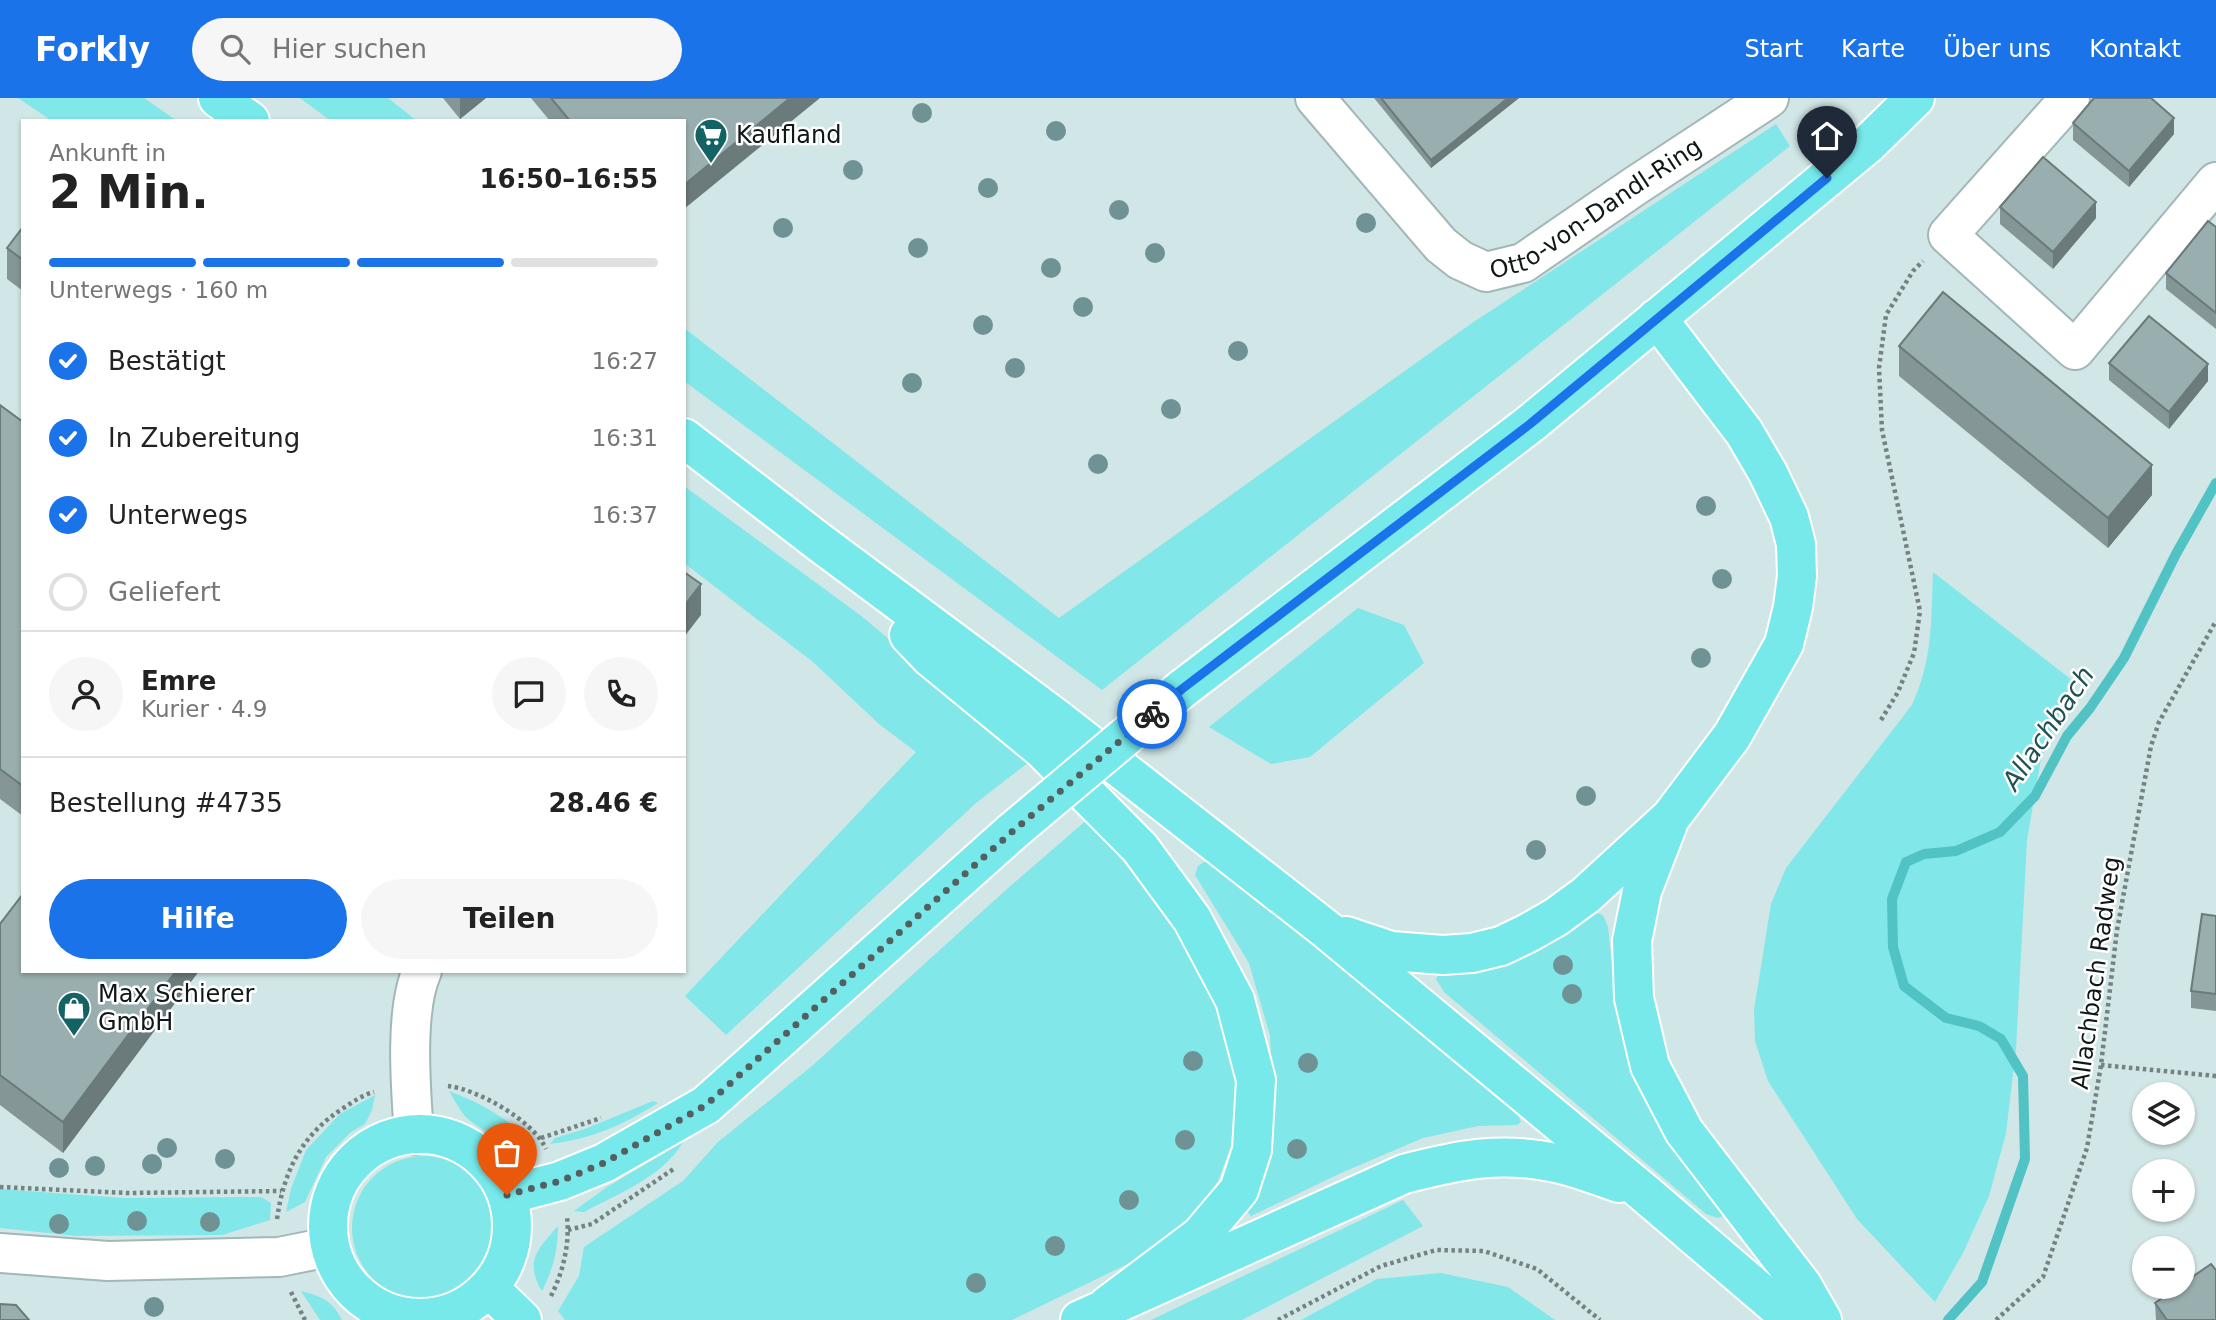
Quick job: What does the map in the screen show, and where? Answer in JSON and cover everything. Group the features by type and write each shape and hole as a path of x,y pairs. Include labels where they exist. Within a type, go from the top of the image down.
{"main road":[{"path":"218,98 247,119"},
{"path":"507,1195 560,1181 604,1163 706,1105 1013,831 1182,689 1530,424 1869,143 1915,98"},
{"path":"1327,930 1391,951 1414,954 1472,953 1502,946 1556,917 1586,895 1671,817 1732,736 1784,644 1797,576 1796,544 1789,517 1768,473 1731,414 1657,318"},
{"path":"686,440 1057,719 1327,930 1793,1320"},
{"path":"819,542 930,657 1042,749 1140,848 1192,919 1235,1000 1256,1080 1252,1150 1238,1190 1200,1236 1094,1313"},
{"path":"1671,817 1642,891 1632,941 1634,998 1650,1066 1684,1131 1802,1285 1822,1320"},
{"path":"414,1135 433,1135 457,1141 478,1154 496,1173 507,1195 512,1220 511,1244 503,1268 489,1288 470,1304 447,1315 423,1319 398,1318 374,1307 354,1292 338,1271 329,1247 327,1222 332,1196 344,1174 361,1155 383,1142 414,1135"},
{"path":"1094,1313 1404,1174 1459,1160 1507,1156 1557,1163 1642,1191"},
{"path":"489,1288 534,1313"}],"street":[{"name":"Otto-von-Dandl-Ring","path":"1315,98 1441,245 1460,260 1486,272 1523,263 1634,186 1769,98"},
{"path":"2070,98 1948,235 2075,350 2216,182"},
{"path":"414,1135 410,1082 412,1011 422,973"},
{"path":"0,1253 121,1260 279,1257 329,1247"}],"path":[{"path":"1881,720 1898,692 1914,653 1920,611 1882,430 1879,368 1886,315 1913,271 1948,235"},
{"name":"Allachbach Radweg","path":"1996,1320 2043,1277 2087,1148 2101,1065 2117,930 2151,746 2159,722 2216,621"},
{"path":"2101,1065 2216,1076"},
{"path":"0,1187 127,1193 281,1191"},
{"path":"534,1313 558,1282 568,1230"},
{"path":"1278,1320 1381,1266 1436,1250 1484,1251 1537,1269 1600,1320"}],"shaded area":[{"path":"18,98 144,98 174,119 49,119"},
{"path":"300,98 388,98 414,119 328,119"},
{"path":"1776,124 1790,146 1102,690 686,382 686,330 1059,618 1472,323"},
{"path":"686,487 860,615 1033,759 976,803 726,1035 685,996 916,752 879,724 813,662 686,565"},
{"path":"1933,572 2073,681 2041,759 2027,840 2016,1049 2006,1133 1989,1196 1963,1253 1935,1302 1857,1219 1768,1081 1755,1041 1754,1010 1771,904 1786,868 1912,705 1919,688 1931,623"},
{"path":"1358,608 1404,625 1424,663 1310,757 1271,764 1209,727"},
{"path":"1089,818 1197,955 1223,1012 1236,1085 1231,1146 1218,1181 1193,1220 1140,1258 1012,1320 565,1320 558,1311 579,1276 584,1247 683,1181 718,1142 812,1066"},
{"path":"1206,861 1214,863 1517,1112 1521,1122 1517,1125 1478,1126 1423,1138 1251,1216 1246,1210 1273,1090 1270,1036 1249,963 1195,875 1198,866"},
{"path":"1594,912 1603,915 1608,927 1617,1012 1638,1078 1722,1210 1723,1216 1718,1218 1706,1214 1444,992 1436,979 1439,973"},
{"path":"449,1091 495,1113 534,1145 516,1142 475,1125 462,1113"},
{"path":"375,1095 365,1124 351,1132 326,1157 305,1202 286,1212 291,1189 306,1150 340,1114"},
{"path":"653,1101 658,1103 607,1130 550,1144 555,1138 585,1129"},
{"path":"683,1142 652,1175 584,1212 574,1211 607,1187"},
{"path":"424,1156 451,1162 475,1177 490,1201 496,1228 490,1255 475,1279 451,1294 424,1300 397,1294 373,1279 358,1255 352,1228 358,1201 373,1177 397,1162"},
{"path":"0,1189 124,1198 261,1197 271,1203 270,1220 222,1235 77,1236 0,1228"},
{"path":"1403,1200 1423,1226 1242,1320 1151,1320"},
{"path":"558,1226 554,1260 542,1291 534,1271 534,1263 539,1249"},
{"path":"1441,1273 1508,1287 1555,1320 1301,1320 1377,1279"},
{"path":"301,1291 325,1300 334,1307 342,1320 320,1320"}],"building":[{"name":"Kaufland","path":"551,98 790,98 686,183 686,119 568,119"},
{"path":"1381,98 1508,98 1431,160"},
{"path":"2094,98 2151,98 2174,118 2129,171 2073,123"},
{"path":"2043,157 2096,202 2053,252 2000,207"},
{"path":"2208,221 2216,227 2216,313 2166,273"},
{"path":"21,230 21,258 7,248"},
{"path":"1943,292 2152,465 2108,518 1899,346"},
{"path":"2149,316 2208,364 2169,412 2109,363"},
{"path":"0,405 21,421 21,785 0,769"},
{"path":"686,573 701,584 686,603"},
{"name":"Max Schierer GmbH","path":"21,897 21,973 175,973 63,1122 0,1075 0,924"},
{"path":"2202,914 2216,916 2216,994 2191,991"},
{"path":"2211,1264 2216,1270 2216,1320 2167,1320 2155,1303 2161,1299 2195,1299 2195,1275"},
{"path":"0,1304 16,1305 29,1320 0,1320"}],"waterway":[{"name":"Allachbach","path":"1948,1320 1982,1282 2025,1159 2023,1076 2001,1039 1979,1026 1946,1018 1904,986 1893,947 1892,899 1906,862 1924,854 1956,851 2000,832 2035,796 2067,736 2124,658 2176,554 2216,483"}],"way so far":[{"path":"507,1195 560,1181 604,1163 706,1105 1013,831 1152,714"}],"place":[{"name":"Kaufland","path":"711,165"},
{"name":"Max Schierer GmbH","path":"74,1038"}],"route":[{"path":"1152,714 1530,424 1827,178"}]}
